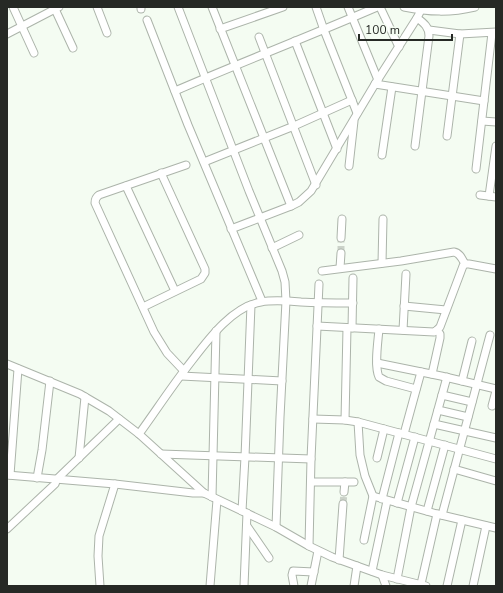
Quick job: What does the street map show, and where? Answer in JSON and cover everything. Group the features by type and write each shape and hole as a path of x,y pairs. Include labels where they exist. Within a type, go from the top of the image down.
{"street":[{"path":"13,7 34,53"},
{"path":"97,7 107,33"},
{"path":"178,7 284,276 286,301 276,527"},
{"path":"212,7 291,206"},
{"path":"220,29 264,10 283,7"},
{"path":"316,7 352,100 356,116 349,166"},
{"path":"348,7 376,82"},
{"path":"175,91 377,7"},
{"path":"380,7 399,47"},
{"path":"404,7 438,12 473,7"},
{"path":"7,34 56,8 73,48"},
{"path":"231,229 291,206 299,202 311,191 316,185 376,82 422,9"},
{"path":"415,146 429,36 429,30 417,18"},
{"path":"147,20 262,302"},
{"path":"429,30 460,34 494,33 476,169"},
{"path":"447,136 460,34"},
{"path":"259,37 316,185"},
{"path":"295,41 336,149"},
{"path":"376,82 392,87 484,101"},
{"path":"382,155 392,87"},
{"path":"204,162 294,126 352,100"},
{"path":"482,121 496,122"},
{"path":"480,195 492,197 496,146"},
{"path":"186,165 96,196 95,204 157,337 164,349 183,373 215,378 282,381"},
{"path":"142,307 201,279 205,273 205,269 161,173"},
{"path":"126,186 175,291"},
{"path":"341,238 342,219"},
{"path":"382,263 383,219"},
{"path":"272,248 299,235"},
{"path":"322,271 454,252 460,254 465,264"},
{"path":"340,268 341,253"},
{"path":"465,264 496,269"},
{"path":"317,326 434,332 437,330 442,321 461,270 465,264"},
{"path":"403,330 406,274"},
{"path":"345,420 349,328 353,303 353,278"},
{"path":"309,546 318,284"},
{"path":"139,434 209,338 234,315 251,305 262,302 286,301 353,303"},
{"path":"244,586 246,457 251,305"},
{"path":"404,306 446,310"},
{"path":"379,329 377,363 379,377 416,389"},
{"path":"432,374 440,338 440,334 437,330"},
{"path":"210,586 214,498 216,331"},
{"path":"7,364 85,397 109,411 139,434 204,493 276,527 318,551 339,560 423,585 440,514 460,449 490,335"},
{"path":"462,381 472,341"},
{"path":"377,363 447,377 496,390 492,406"},
{"path":"18,369 8,475 204,493"},
{"path":"372,571 384,500 402,433 421,372"},
{"path":"397,578 411,507 447,377"},
{"path":"37,478 42,450 50,381"},
{"path":"442,395 472,402"},
{"path":"79,458 85,397"},
{"path":"438,410 468,417"},
{"path":"7,529 55,484 57,479 119,419"},
{"path":"313,419 358,422 496,459"},
{"path":"358,422 360,455 372,496 364,540"},
{"path":"434,424 496,438"},
{"path":"377,458 384,429"},
{"path":"397,503 415,437"},
{"path":"427,511 445,445"},
{"path":"161,454 311,459"},
{"path":"454,469 496,481"},
{"path":"311,482 354,482"},
{"path":"344,492 345,482"},
{"path":"100,586 98,556 99,536 115,484"},
{"path":"372,496 496,528"},
{"path":"339,560 343,504"},
{"path":"447,586 462,520"},
{"path":"246,526 269,558"},
{"path":"473,586 486,526"},
{"path":"311,586 318,551"},
{"path":"354,586 357,566"},
{"path":"294,586 292,575 293,571 314,572"},
{"path":"382,574 386,586"}],"tunnel":[{"path":"341,238 341,253"},
{"path":"343,504 344,492"}]}
